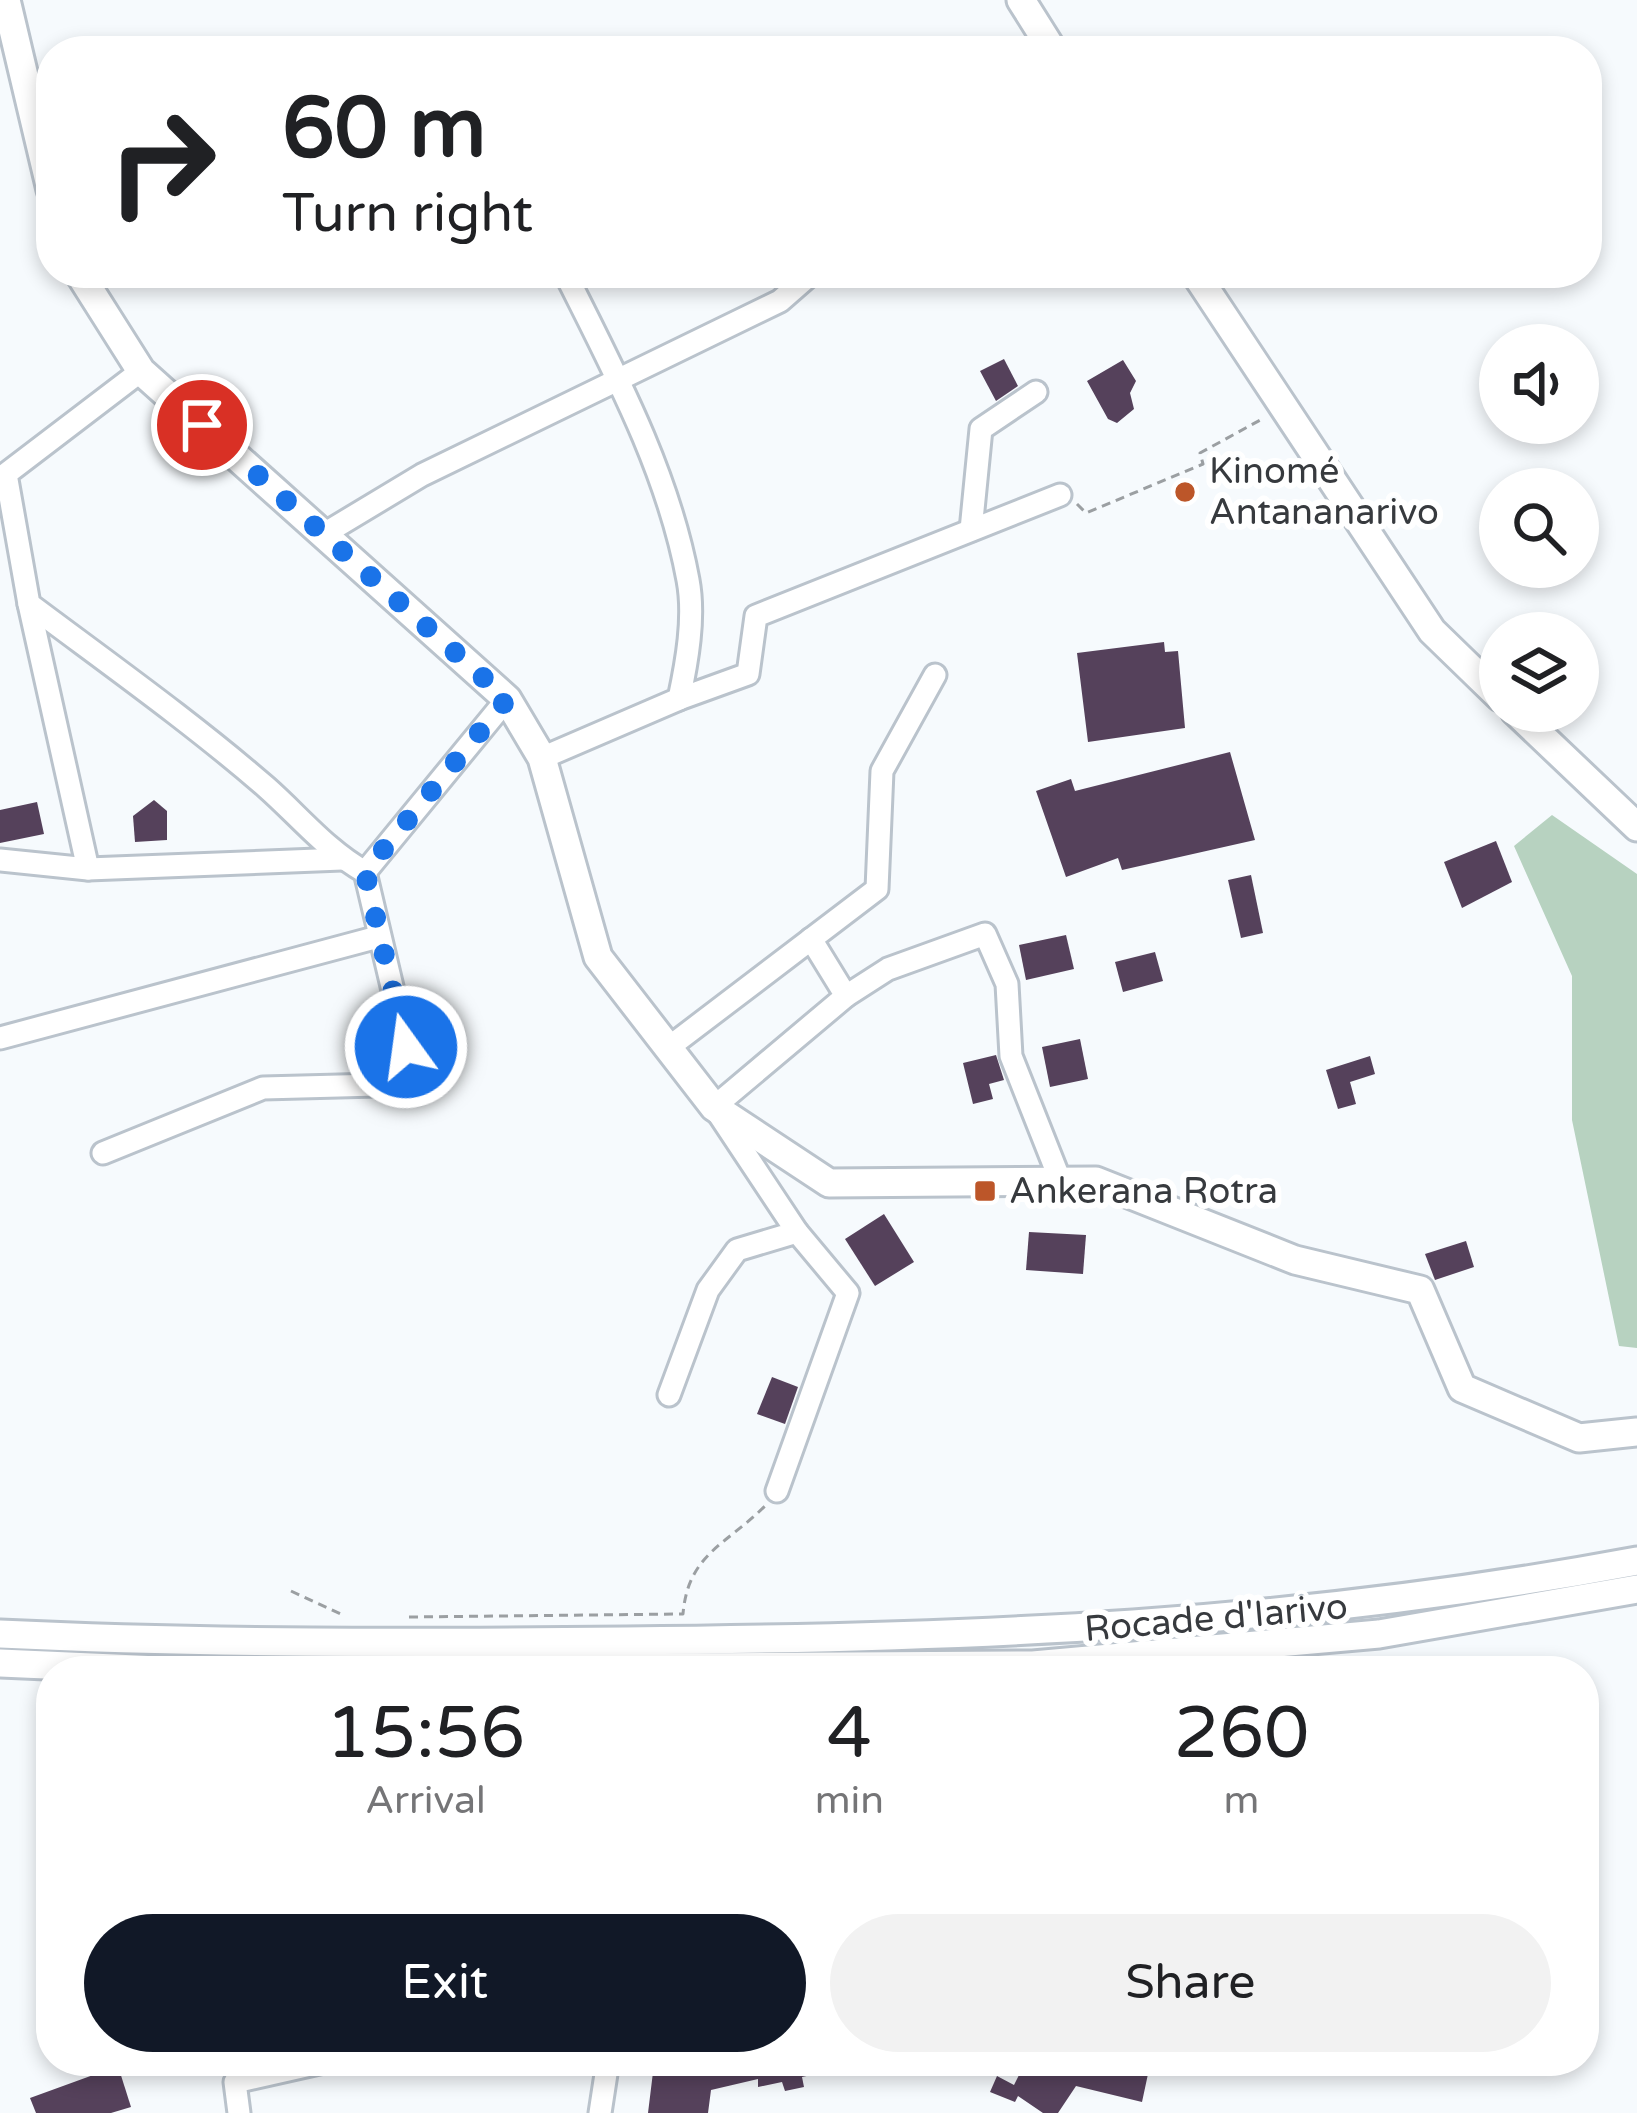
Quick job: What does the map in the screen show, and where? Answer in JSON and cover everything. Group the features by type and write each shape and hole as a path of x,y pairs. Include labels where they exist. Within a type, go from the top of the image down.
{"main road":[{"path":"6,0 36,127"},
{"path":"1021,0 1044,36"},
{"path":"88,288 141,371 507,699 542,758 598,957 714,1107 830,1183 1096,1181 1295,1260 1420,1290 1462,1388 1579,1438 1637,1432"},
{"path":"1205,288 1432,631 1479,677"},
{"path":"1537,732 1637,826"},
{"name":"Rocade d'Iarivo","path":"0,1634 282,1643 1018,1635 1332,1610 1637,1561"},
{"name":"Rocade d'Iarivo","path":"1133,1656 1379,1634 1637,1588"},
{"name":"Rocade d'Iarivo","path":"0,1663 36,1665"}],"street":[{"path":"574,288 622,381 689,583 687,659 680,699"},
{"path":"324,534 422,476 781,301 795,288"},
{"path":"88,869 29,604 6,474 141,371"},
{"path":"970,530 981,429 1036,392"},
{"path":"542,758 748,674 756,616 1060,495"},
{"path":"29,604 267,788 342,859 365,872 415,1084 262,1088 103,1153"},
{"path":"668,1048 877,890 882,771 935,675"},
{"path":"365,872 507,699"},
{"path":"0,860 88,869 342,859"},
{"path":"777,1491 848,1294 797,1232 714,1107 846,996 888,969 985,934 1007,984 1011,1056 1060,1180"},
{"path":"0,1038 378,937"},
{"path":"811,939 846,996"},
{"path":"669,1395 708,1290 737,1250 797,1232"},
{"path":"239,2113 236,2082 262,2076"},
{"path":"600,2113 606,2076"}],"path":[{"path":"1060,495 1086,513 1203,464 1200,453 1282,409"},
{"path":"396,1617 683,1614 686,1583 702,1559 777,1491"},
{"path":"291,1591 349,1618"}],"green space":[{"path":"1552,815 1637,874 1637,1348 1619,1346 1572,1120 1572,976 1514,846"}],"building":[{"path":"1004,359 1018,386 996,401 980,371"},
{"path":"1123,360 1136,381 1130,393 1134,409 1117,423 1108,419 1087,381"},
{"path":"1164,642 1165,652 1178,651 1185,728 1088,742 1077,653"},
{"path":"1230,752 1255,840 1122,870 1118,858 1066,877 1036,791 1071,779 1075,791"},
{"path":"154,800 167,811 167,840 135,842 133,816"},
{"path":"37,802 44,834 0,843 0,810"},
{"path":"1496,841 1512,882 1462,908 1444,862"},
{"path":"1251,875 1263,933 1241,938 1228,880"},
{"path":"1066,935 1074,969 1026,980 1019,945"},
{"path":"1155,952 1163,981 1123,992 1115,962"},
{"path":"1080,1039 1088,1079 1050,1087 1042,1047"},
{"path":"996,1055 1004,1080 989,1084 993,1099 973,1104 963,1063"},
{"path":"1370,1056 1375,1074 1350,1082 1356,1104 1338,1109 1326,1070"},
{"path":"884,1214 914,1262 875,1286 845,1239"},
{"path":"1029,1232 1086,1235 1083,1274 1026,1270"},
{"path":"1466,1241 1474,1267 1435,1280 1425,1254"},
{"path":"772,1377 798,1387 785,1424 757,1414"},
{"path":"90,2076 121,2076 131,2107 111,2113 36,2113 30,2098"},
{"path":"653,2076 807,2076 802,2077 804,2087 785,2091 782,2082 758,2087 758,2079 711,2090 708,2113 648,2113"},
{"path":"997,2076 1014,2085 1018,2076 1148,2076 1142,2102 1076,2086 1058,2113 1043,2113 1018,2096 1015,2102 990,2092"}],"place":[{"name":"Kinomé Antananarivo","path":"1185,492"},
{"name":"Ankerana Rotra","path":"985,1191"}],"route":[{"path":"202,425 507,699 365,872 406,1047"}]}
